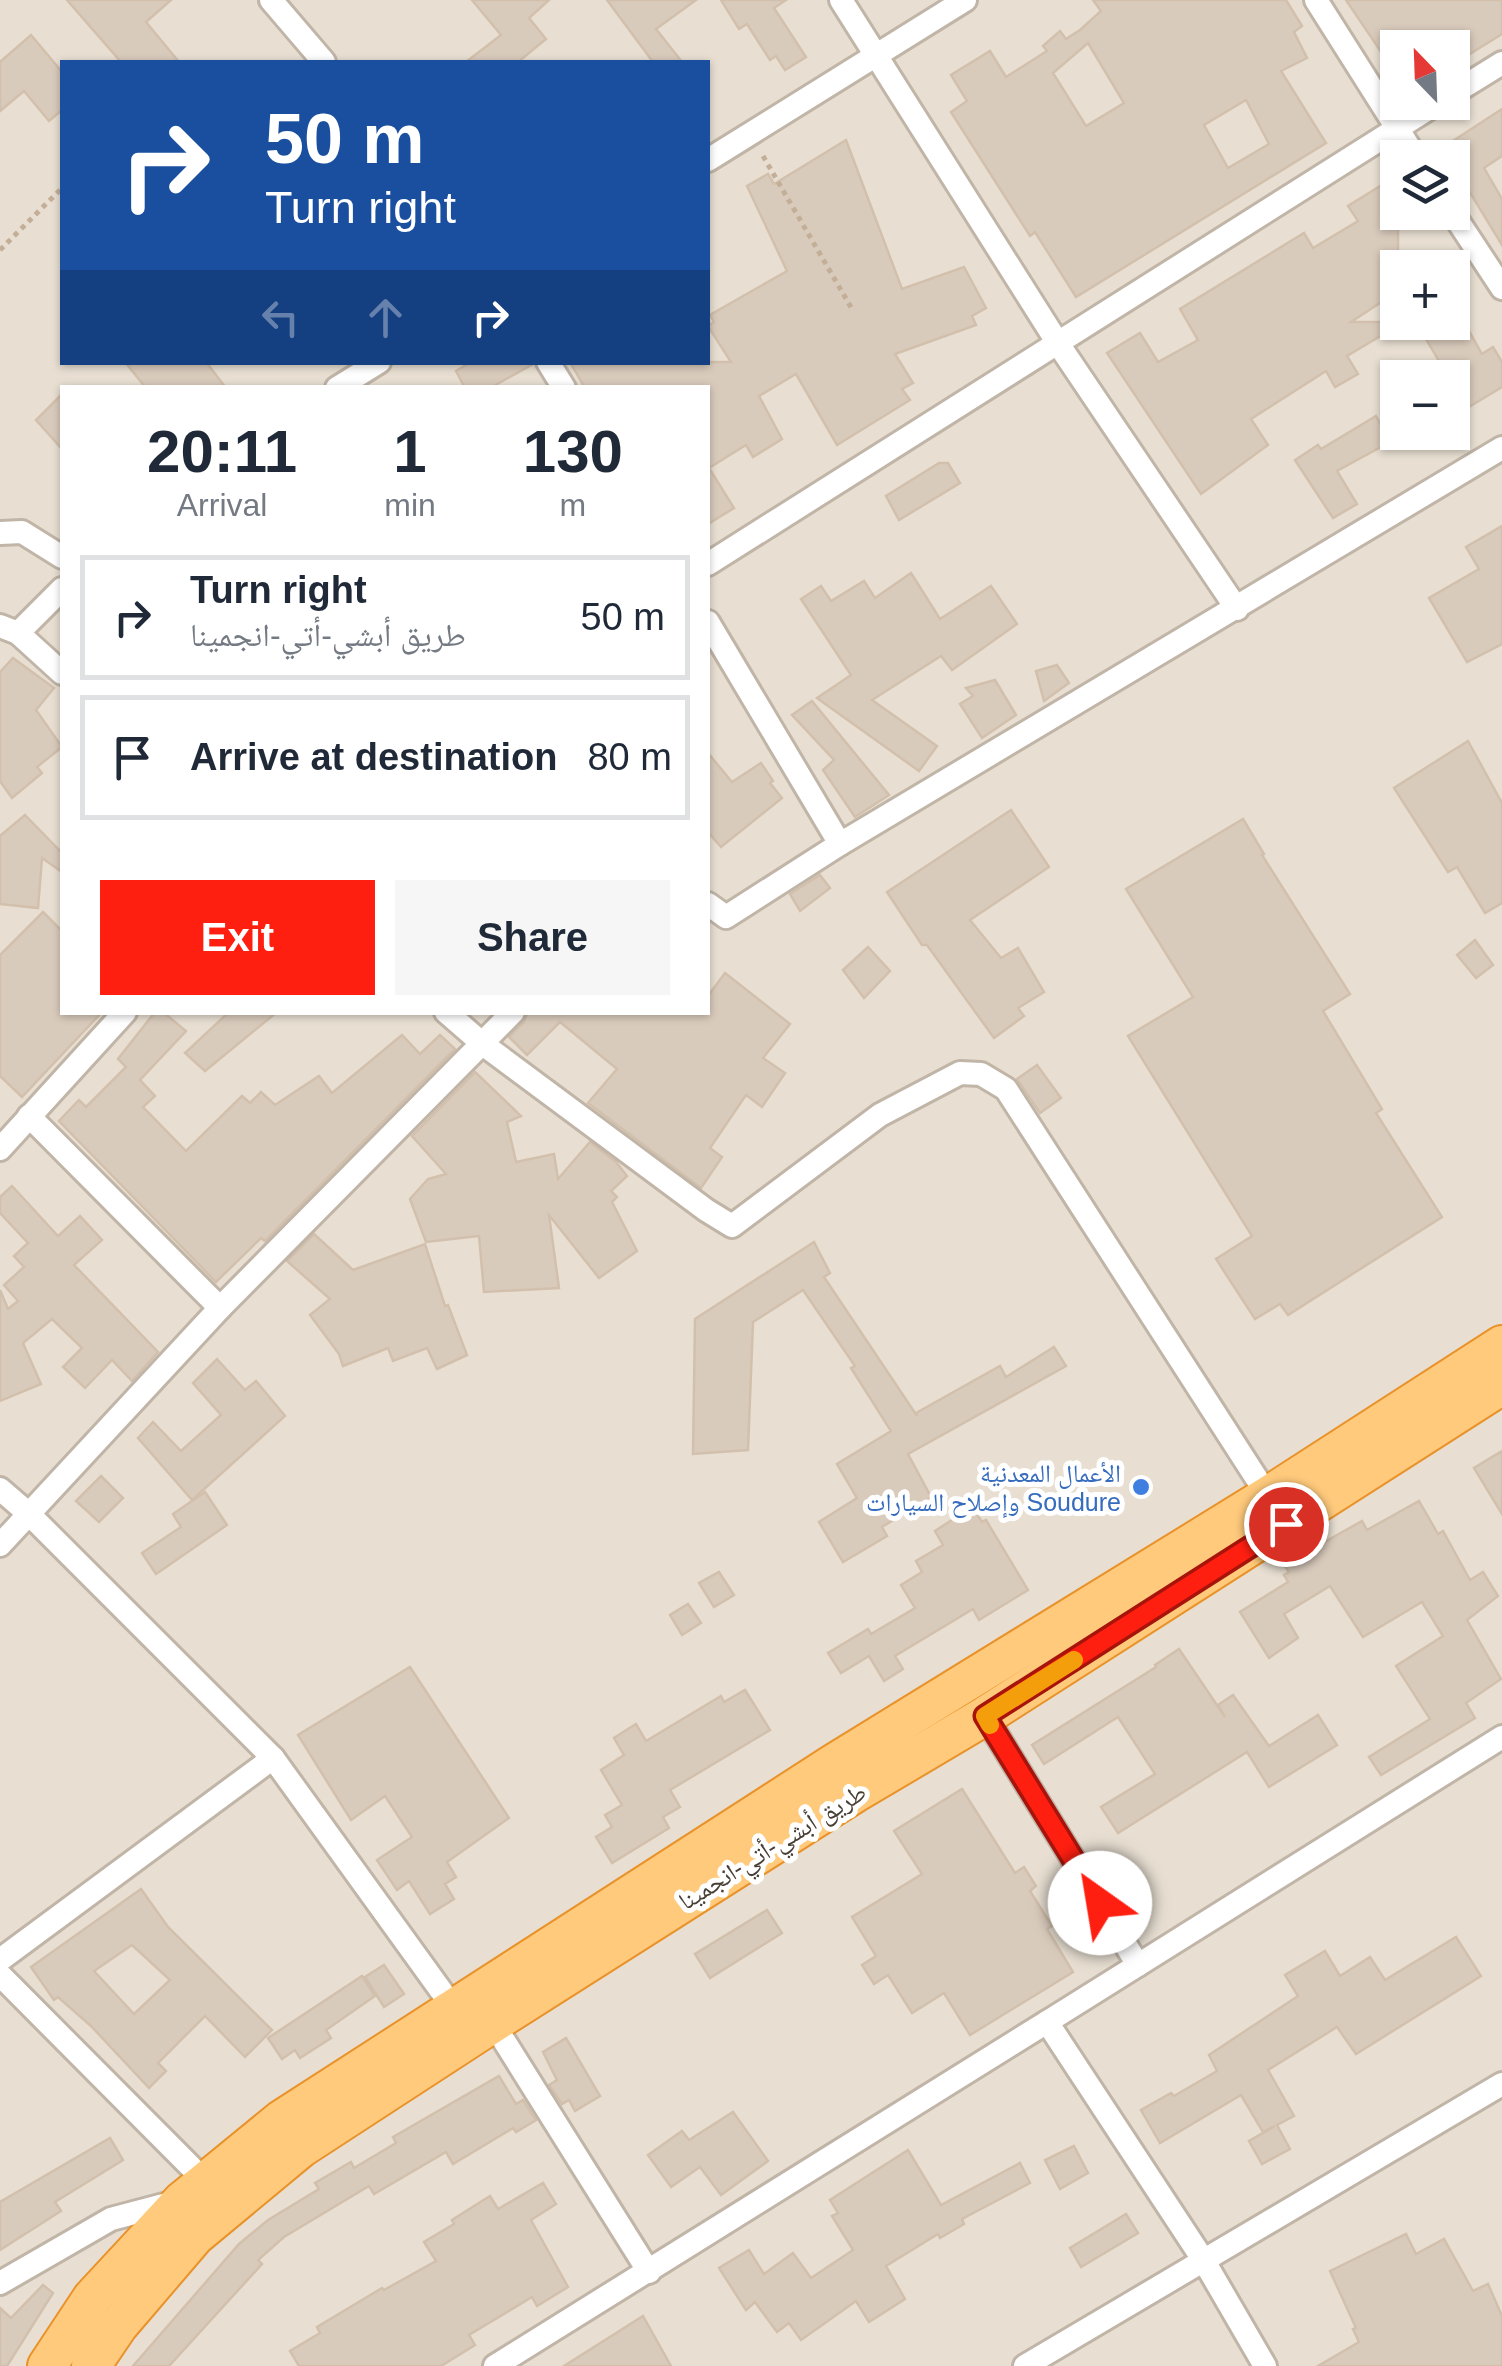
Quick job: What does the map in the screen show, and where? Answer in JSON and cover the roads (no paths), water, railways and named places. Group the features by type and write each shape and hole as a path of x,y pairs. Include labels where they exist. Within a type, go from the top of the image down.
{"highway":[{"path":"47,2366 92,2298 194,2191 281,2120 456,2010 844,1778 1502,1345"},
{"name":"طريق أبشي-أتي-انجمينا","path":"91,2366 118,2326 195,2236 301,2148 493,2022 844,1778 985,1716 1502,1385"}],"street":[{"path":"272,0 322,60"},
{"path":"841,0 1059,345 1237,610"},
{"path":"710,159 964,0"},
{"path":"1316,0 1405,140"},
{"path":"1470,83 1502,64"},
{"path":"710,563 1410,120"},
{"path":"1464,230 1502,288"},
{"path":"342,385 374,365"},
{"path":"710,905 726,917 840,844 1502,448"},
{"path":"0,533 22,532 60,557"},
{"path":"60,591 9,629 60,671"},
{"path":"710,625 840,844"},
{"path":"0,1149 122,1015"},
{"path":"449,1015 484,1045 732,1226 880,1115 960,1073 982,1074 1006,1089 1268,1496"},
{"path":"0,1545 220,1308 510,1015"},
{"path":"0,1110 23,1122 220,1308"},
{"path":"0,1489 273,1758 456,2010"},
{"path":"985,1716 1138,1965"},
{"path":"494,2366 1502,1737"},
{"path":"0,1960 273,1758"},
{"path":"0,1975 194,2191 111,2219 0,2283"},
{"path":"493,2022 649,2272"},
{"path":"1047,2022 1204,2262 1265,2366"},
{"path":"1025,2366 1502,2084"}],"place":[{"name":"الأعمال المعدنية وإصلاح السيارات Soudure","path":"1141,1487"}]}
